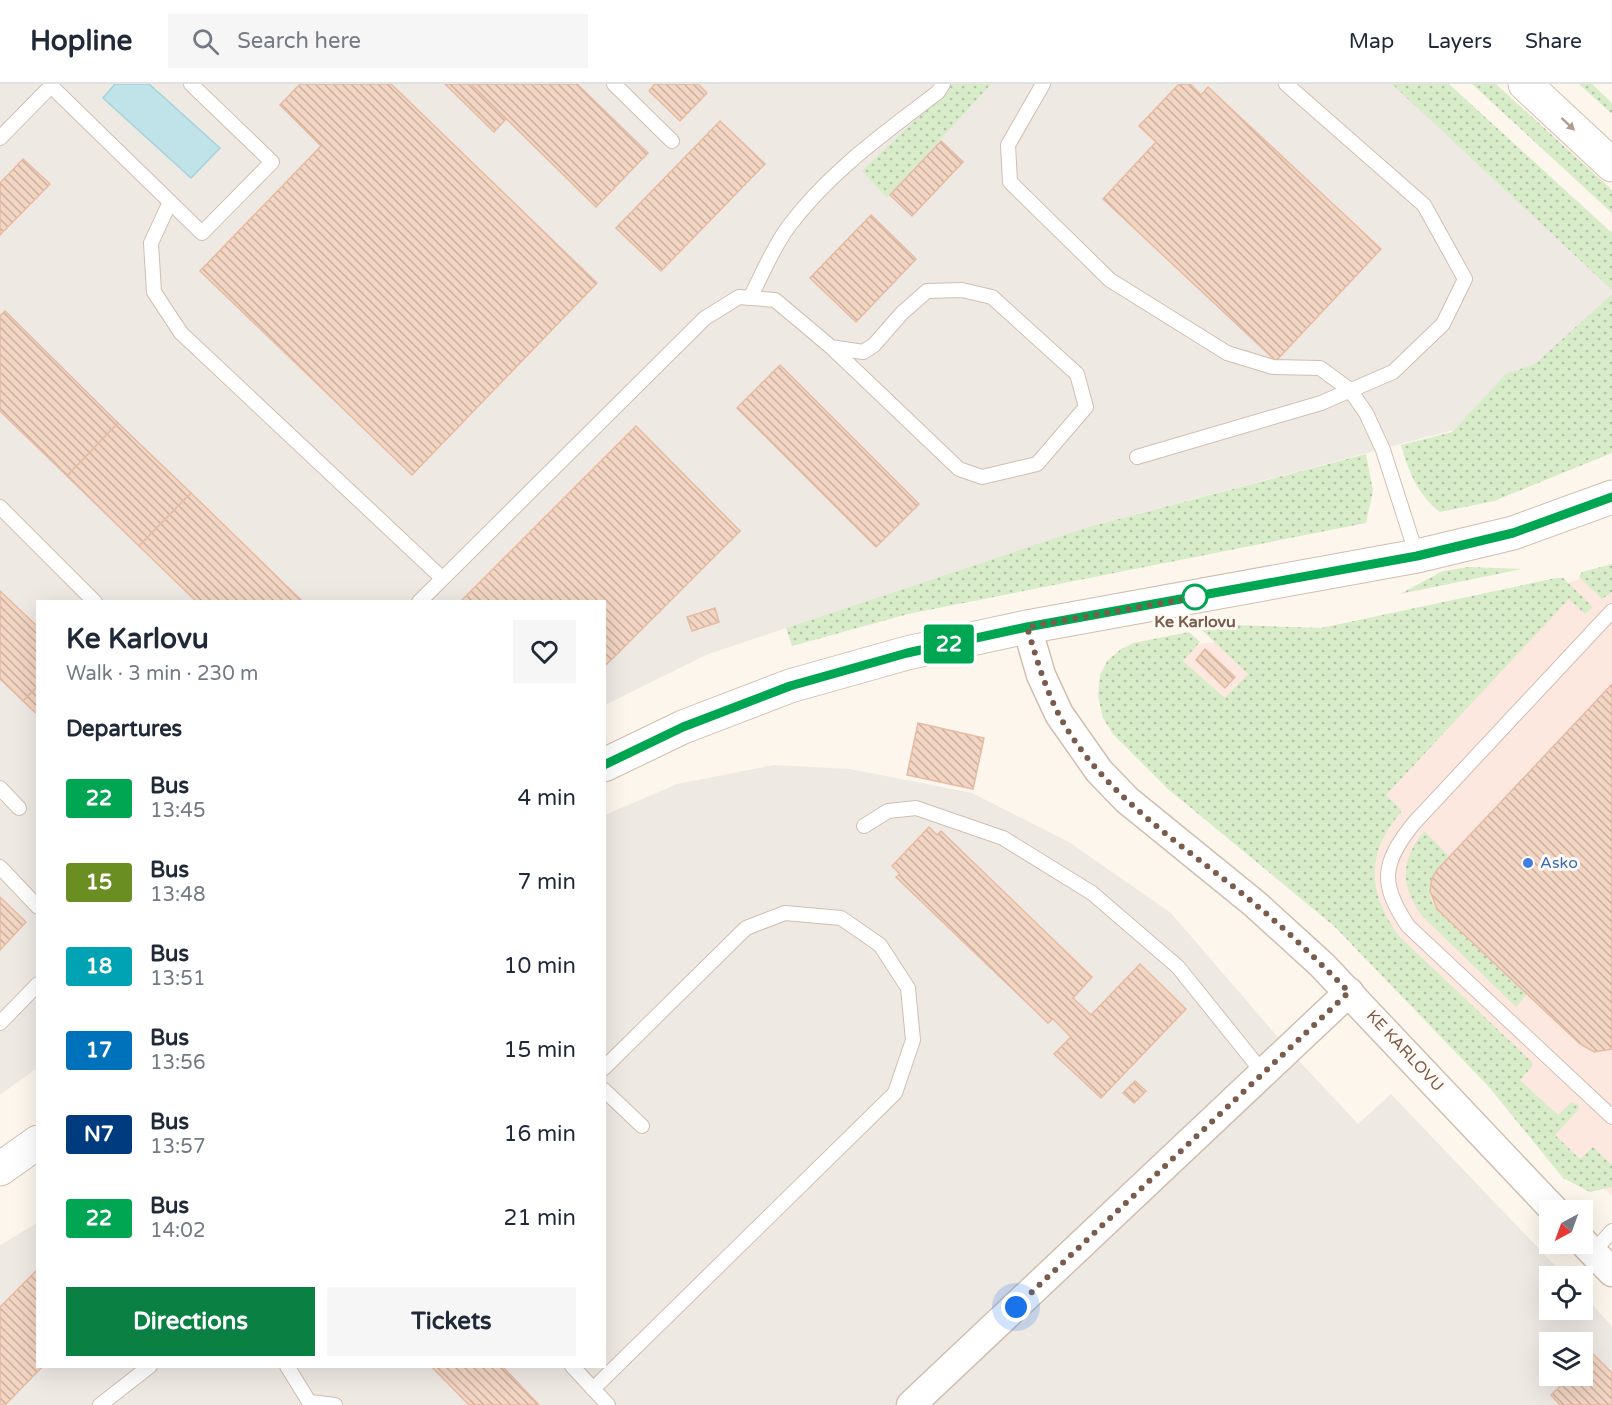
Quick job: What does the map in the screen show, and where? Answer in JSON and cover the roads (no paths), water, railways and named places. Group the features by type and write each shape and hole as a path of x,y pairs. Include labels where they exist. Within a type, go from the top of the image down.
{"street":[{"path":"1525,84 1612,165"},
{"path":"606,764 683,727 790,686 907,653 1027,627 1417,556 1513,533 1612,497"},
{"name":"KE KARLOVU","path":"1027,627 1041,675 1059,714 1100,771 1127,800 1289,934 1349,992 1545,1200"},
{"path":"911,1405 1349,992"},
{"path":"0,1169 36,1143"}],"lane":[{"path":"0,138 52,85 202,233 272,162 190,84"},
{"path":"614,84 672,141"},
{"path":"750,298 788,228 824,184 857,154 938,92 943,84"},
{"path":"1043,84 1008,145 1010,182 1110,280 1227,353 1273,367 1320,368 1350,390 1366,413 1383,450 1417,556"},
{"path":"1137,457 1321,403 1393,372 1443,324 1466,279 1424,205 1286,84"},
{"path":"170,202 151,243 154,292 180,333 442,578"},
{"path":"420,600 705,318 739,297 775,300 831,347 959,469 982,477 1037,464 1086,407 1077,374 992,297 972,292 927,291 902,313 874,345 863,352 831,347"},
{"path":"0,507 93,600"},
{"path":"1612,611 1414,823 1396,845 1388,867 1391,900 1408,926 1612,1117"},
{"path":"0,788 19,808"},
{"path":"864,826 888,811 916,808 1004,838 1092,893 1178,968 1264,1074"},
{"path":"0,867 36,905"},
{"path":"593,1389 895,1093 913,1040 908,988 880,945 841,918 785,913 746,928 606,1066"},
{"path":"0,1023 36,986"},
{"path":"606,1092 642,1126"},
{"path":"1596,1255 1612,1231"},
{"path":"100,1405 147,1368"},
{"path":"288,1368 311,1403 335,1405"},
{"path":"574,1368 608,1405"}],"water":[{"path":"115,84 149,84 220,148 191,178 103,98"}],"place":[{"name":"Ke Karlovu","path":"1195,597"},
{"name":"Asko","path":"1528,863"}]}
